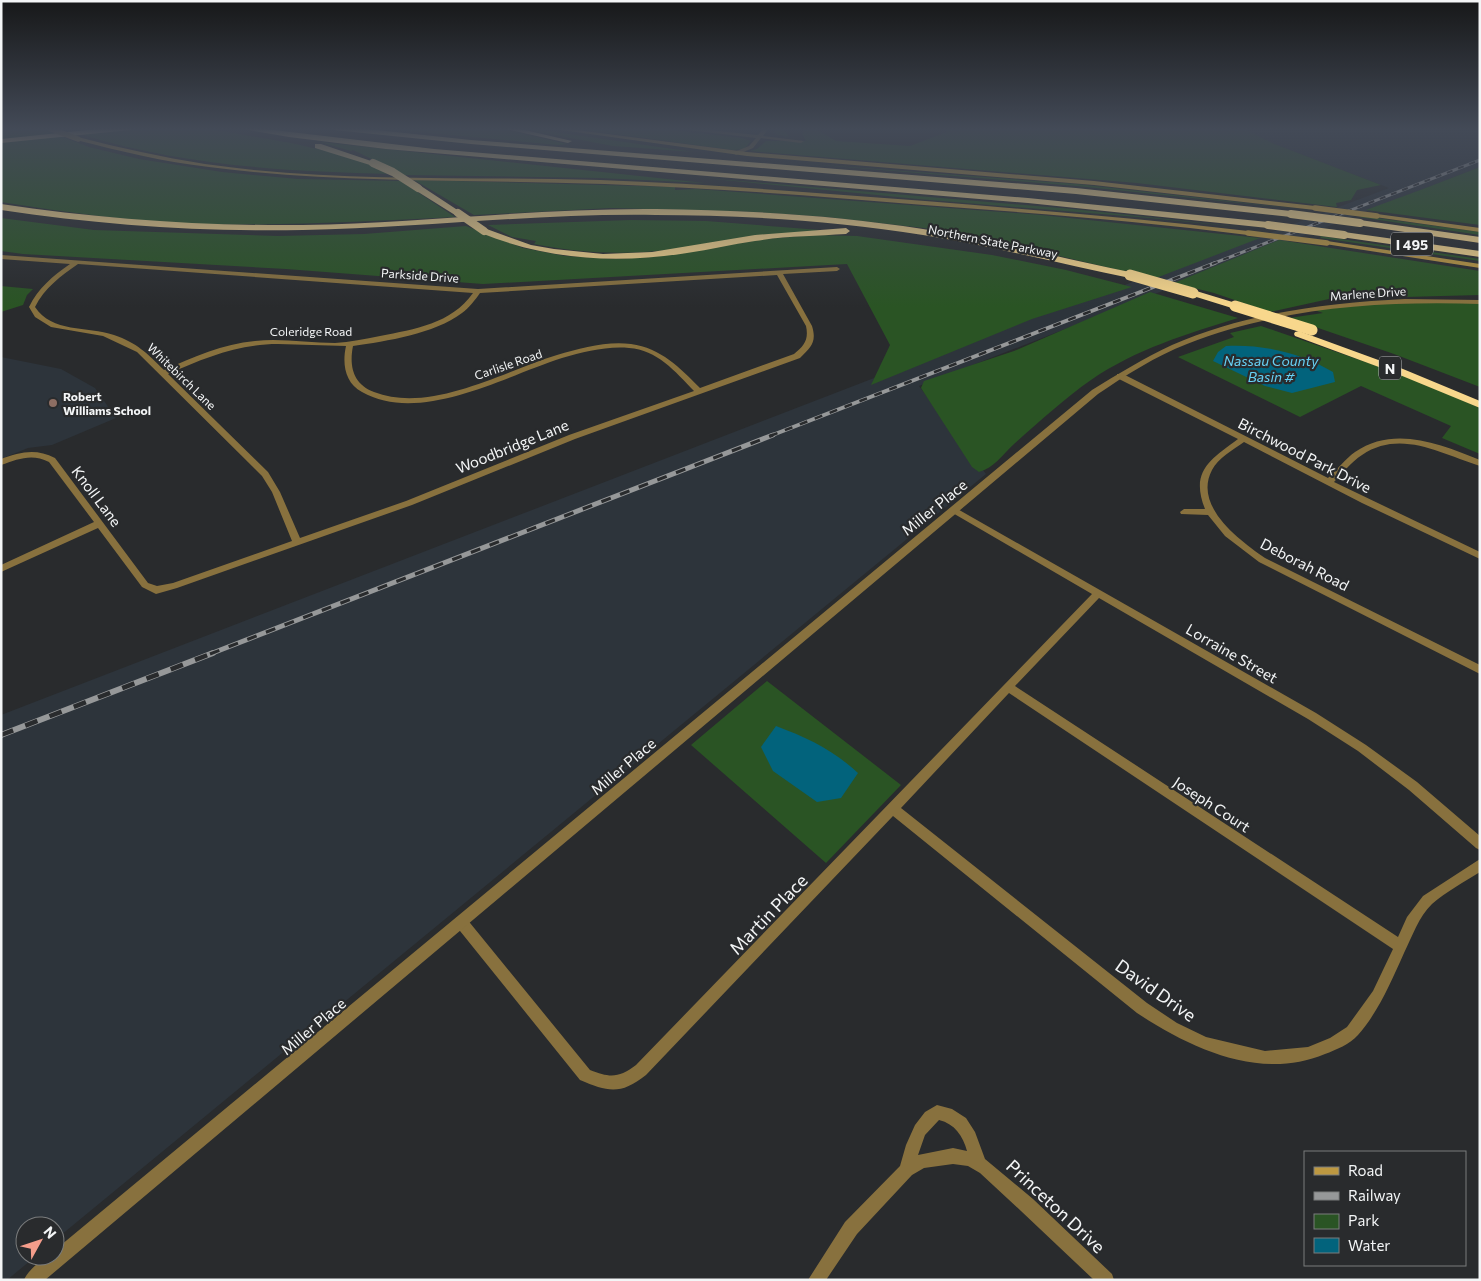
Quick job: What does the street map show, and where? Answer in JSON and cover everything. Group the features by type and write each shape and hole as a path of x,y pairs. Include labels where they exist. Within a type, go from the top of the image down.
{"highway":[{"path":"418,188 484,231 536,248 586,255 618,256 675,252 762,238 846,231"},
{"path":"774,188 985,207"},
{"name":"I 495","path":"876,188 1078,205 1268,225 1480,254"},
{"name":"I 495","path":"1035,188 1290,214 1480,240"},
{"name":"Northern State Parkway","path":"1,207 73,218 127,223 252,228 345,226 609,212 759,216 855,224 967,240 1192,296 1312,330 1480,396"},
{"name":"Northern State Parkway","path":"1,215 96,227 217,233 332,232 614,218 739,220 814,225 987,252 1129,279"},
{"name":"Northern State Parkway","path":"1233,308 1399,371 1480,405"}],"main road":[{"path":"717,188 985,207 1182,224 1480,266"},
{"path":"1143,188 1480,230"}],"street":[{"name":"Parkside Drive","path":"1,257 478,291 837,269"},
{"name":"Whitebirch Lane","path":"77,262 37,295 32,307 36,316 56,326 104,334 125,341 140,350 266,474 276,492 297,542"},
{"name":"Woodbridge Lane","path":"145,585 156,590 174,586 409,503 572,437 797,356 809,345 811,333 809,326 779,273"},
{"name":"Coleridge Road","path":"164,372 210,354 242,345 285,342 350,344 419,330 444,322 468,306 478,291"},
{"name":"Marlene Drive","path":"1260,318 1289,311 1357,304 1410,301 1480,302"},
{"name":"Miller Place","path":"32,1280 1095,392 1147,360 1184,342 1260,318"},
{"name":"Carlisle Road","path":"350,344 347,360 349,375 360,389 375,396 402,403 439,399 579,352 613,345 633,346 657,353 675,367 699,392"},
{"name":"Birchwood Park Drive","path":"1120,376 1480,556"},
{"name":"Deborah Road","path":"1243,439 1212,464 1205,476 1202,490 1210,512 1242,547 1262,560 1480,670"},
{"path":"1329,482 1360,452 1374,445 1393,441 1434,445 1480,463"},
{"name":"Knoll Lane","path":"1,462 22,454 36,453 43,454 52,460 145,585"},
{"name":"Lorraine Street","path":"954,510 1312,716 1362,748 1413,786 1480,844"},
{"path":"1184,512 1210,512"},
{"path":"1,569 100,523"},
{"name":"Martin Place","path":"461,922 585,1075 606,1084 621,1083 636,1075 650,1063 1098,593"},
{"name":"Joseph Court","path":"1008,687 1400,946"},
{"name":"David Drive","path":"893,809 1142,1008 1172,1028 1206,1044 1265,1058 1308,1054 1335,1043 1352,1032 1378,996 1412,921 1427,900 1480,865"},
{"name":"Princeton Drive","path":"907,1170 916,1135 926,1118 937,1112 949,1113 961,1122 972,1139 978,1164"},
{"name":"Princeton Drive","path":"816,1280 851,1228 907,1170 922,1161 953,1156 970,1159 985,1168 1106,1280"}],"shaded area":[{"path":"1388,188 1427,188 919,386 986,474 65,1232 65,1216 15,1216 15,1266 24,1266 7,1280 1,1280 1,715 1040,314 1120,287 1180,263 1256,238"},
{"name":"Robert Williams School","path":"1,357 61,369 95,388 116,418 52,445 28,448 1,459"}],"green space":[{"path":"1,188 411,188 455,217 294,224 197,224 124,219 1,202"},
{"path":"427,188 696,189 1041,215 1260,238 1156,278 1132,270 1123,271 996,241 924,228 827,217 756,212 611,208 474,215"},
{"path":"804,188 1073,209 1259,229 1150,218"},
{"path":"1094,188 1111,188 1317,211"},
{"path":"1177,188 1368,188 1357,190 1351,200 1336,203 1337,207"},
{"path":"1427,188 1480,188 1480,225 1366,210"},
{"path":"1359,217 1480,232 1480,235"},
{"path":"1,218 94,230 278,236 364,234 466,226 523,248 565,256 615,259 652,257 765,239 815,235 857,236 992,255 1066,270 1132,287 1032,319 871,385 890,345 847,264 483,284 286,269 23,254 1,251"},
{"path":"631,220 706,221 820,230 804,233 752,236 659,251 623,253 588,252 534,244 536,241 512,237 488,225"},
{"path":"1320,236 1480,259 1480,261 1321,238"},
{"path":"1279,240 1480,271 1480,295 1329,299 1270,312 1214,293 1174,283"},
{"path":"1,286 33,289 27,295 23,305 1,312"},
{"path":"1150,292 1238,318 1162,343 1108,369 1062,403 1014,444 998,461 979,472 972,467 921,388 924,381 1014,351"},
{"path":"1480,302 1480,387 1394,354 1289,318 1323,313 1311,309 1357,304"},
{"path":"1261,326 1409,377 1480,408 1480,454 1442,438 1451,426 1361,386 1300,417 1178,357 1234,337 1230,333"},
{"path":"767,681 901,785 826,863 691,745"}],"water":[{"name":"Nassau County Basin #","path":"1226,346 1268,348 1295,355 1333,372 1335,382 1292,393 1265,386 1213,361 1218,352"},
{"path":"776,726 820,745 858,773 841,798 817,802 773,771 761,747"}],"railway":[{"path":"1212,264 1408,188"},
{"path":"770,436 1215,263"},
{"path":"210,654 773,435"},
{"path":"1,735 213,653"}],"place":[{"name":"Robert Williams School","path":"53,403"}]}
